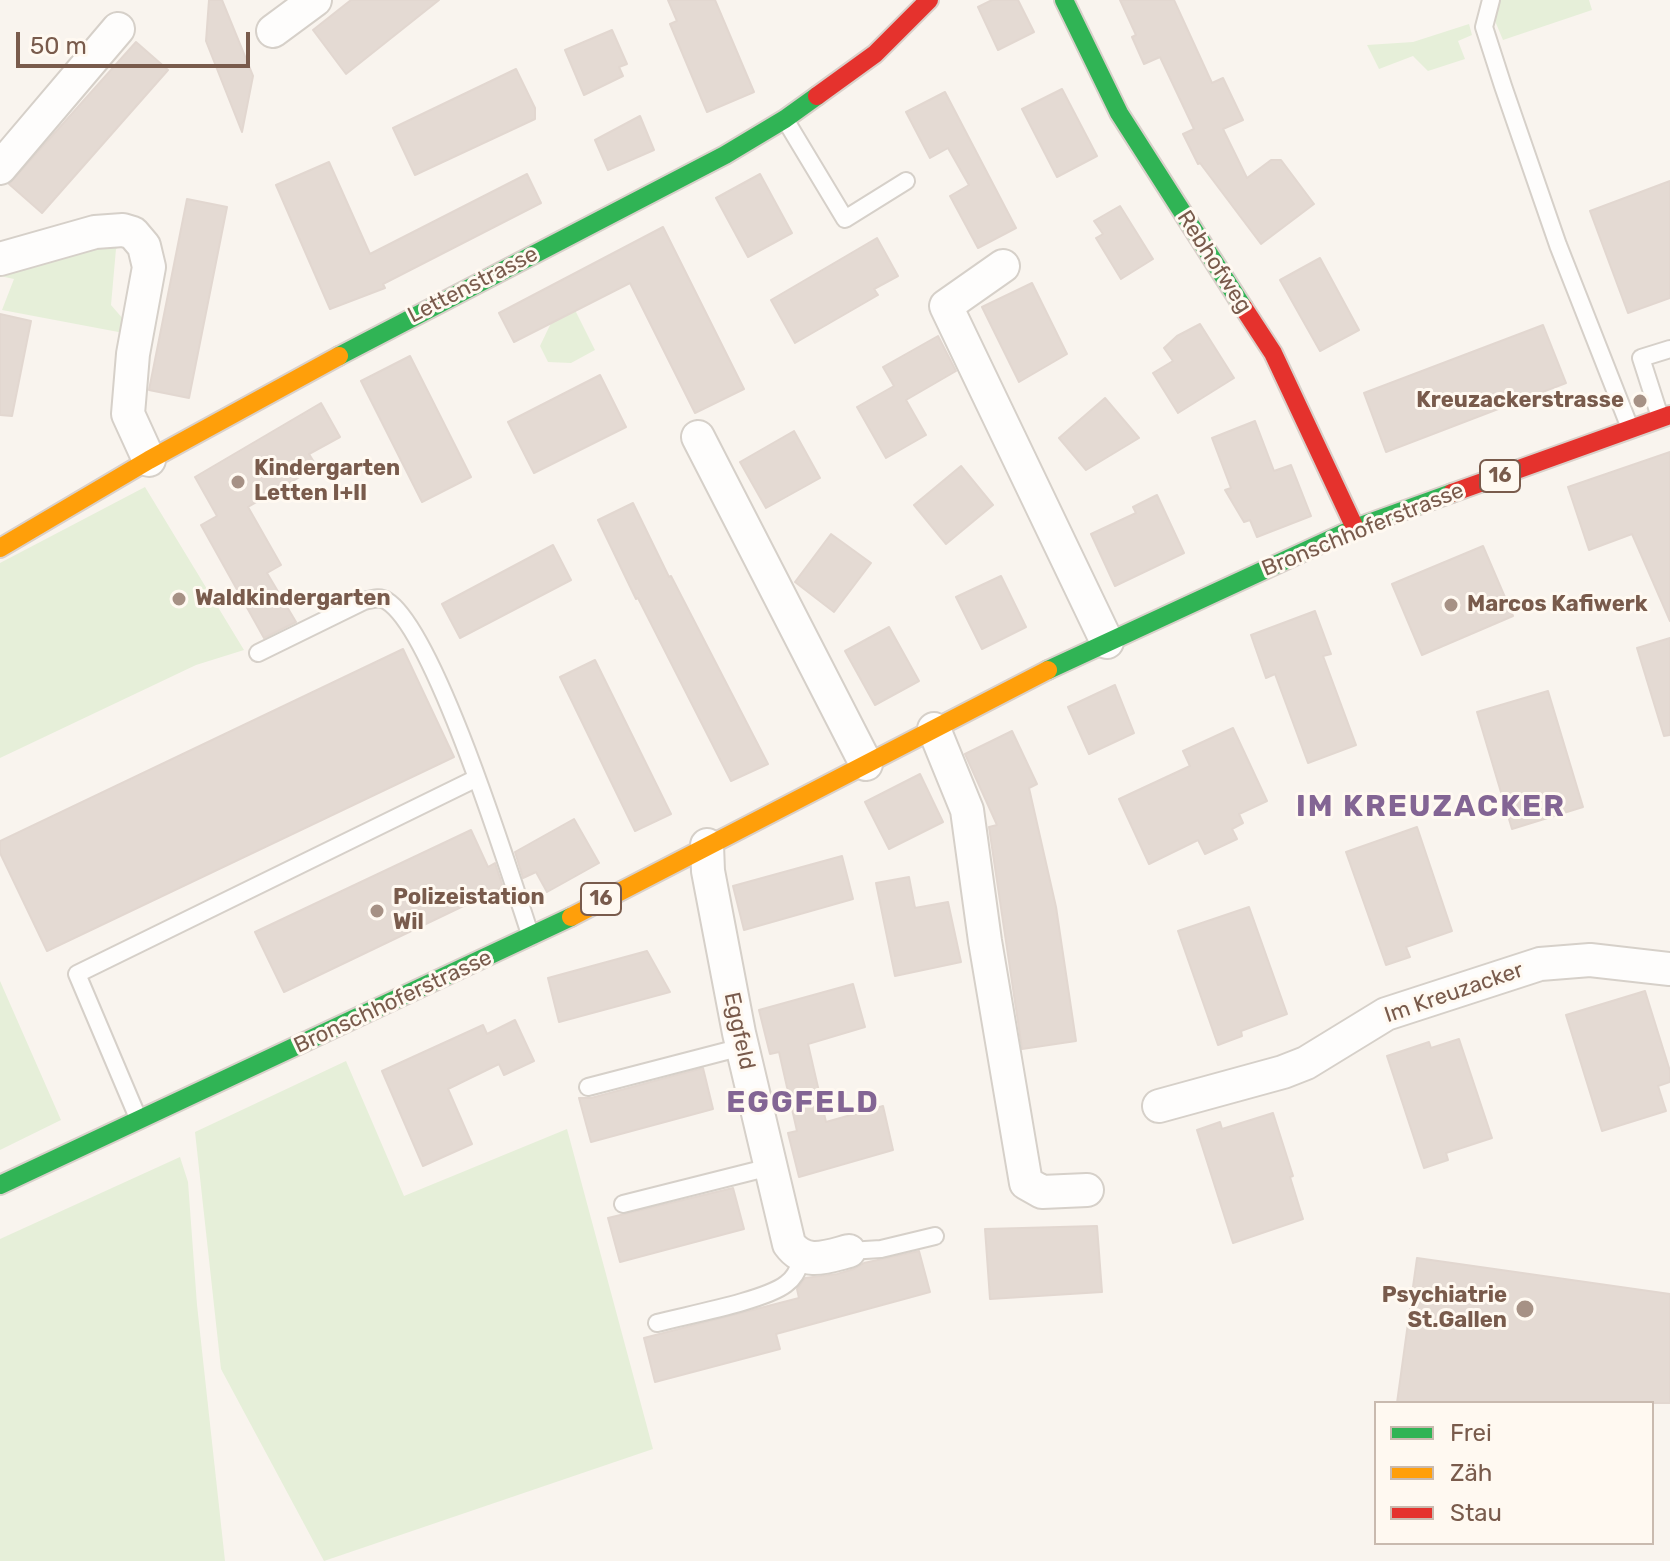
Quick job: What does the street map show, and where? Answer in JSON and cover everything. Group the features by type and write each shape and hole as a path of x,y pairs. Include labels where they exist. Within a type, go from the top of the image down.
{"main road":[{"name":"Lettenstrasse","path":"0,548 149,460 414,315 725,155 785,119 875,54 929,0"},
{"name":"Rebhofweg","path":"1064,0 1119,113 1273,353 1355,528"},
{"name":"Bronschhoferstrasse","path":"0,1185 531,937 1107,642 1355,528 1665,417"}],"street":[{"path":"273,31 315,0"},
{"path":"0,168 118,29"},
{"path":"0,259 95,232 123,230 133,233 144,246 149,267 133,354 128,414 149,460"},
{"path":"1003,266 946,306 1107,642"},
{"path":"698,437 866,764"},
{"path":"934,729 967,810 985,941 1026,1183 1042,1192 1087,1190"},
{"name":"Eggfeld","path":"707,845 711,886 742,1047 789,1244 803,1257"},
{"name":"Im Kreuzacker","path":"1159,1106 1283,1072 1306,1063 1386,1014 1540,964 1590,960 1670,969"},
{"path":"803,1257 820,1258 849,1251"}],"lane":[{"path":"1491,0 1484,27 1503,86 1558,245 1631,429"},
{"path":"785,119 845,219 906,181"},
{"path":"1665,417 1641,358 1670,349"},
{"path":"258,653 364,601 381,597 391,602 428,659 477,778 531,937"},
{"path":"139,1120 77,974 477,778"},
{"path":"588,1087 742,1047"},
{"path":"623,1204 770,1167"},
{"path":"849,1251 881,1249 935,1236"},
{"path":"657,1323 768,1294 786,1285 796,1275 803,1257"}],"green space":[{"path":"1498,0 1589,0 1592,10 1503,40 1495,21"},
{"path":"1469,24 1472,35 1458,41 1465,59 1428,71 1413,56 1379,69 1367,45 1413,42"},
{"path":"124,245 116,249 111,305 130,327 129,334 2,310 14,279 0,276 0,271 36,254"},
{"path":"575,310 595,350 571,363 548,362 540,346 551,323"},
{"path":"145,487 244,650 196,665 0,758 0,563"},
{"path":"0,981 61,1120 0,1150"},
{"path":"346,1061 404,1196 567,1129 653,1449 324,1561 221,1369 195,1132"},
{"path":"180,1157 188,1182 197,1305 225,1561 0,1561 0,1239"}],"building":[{"path":"209,0 222,0 253,76 242,132 206,41"},
{"path":"351,0 439,0 346,74 313,30"},
{"path":"668,0 715,0 754,92 707,112 670,24 677,21"},
{"path":"992,0 1018,0 1034,32 998,50 978,7"},
{"path":"1120,0 1174,0 1212,83 1223,78 1243,120 1223,129 1247,178 1271,160 1281,160 1314,204 1261,244 1198,164 1183,134 1194,129 1160,57 1144,64 1132,37 1136,35"},
{"path":"612,30 627,64 619,67 623,76 584,95 565,50"},
{"path":"136,42 168,70 42,213 9,184"},
{"path":"516,69 535,108 535,119 415,175 393,128"},
{"path":"1062,89 1097,156 1057,177 1022,109"},
{"path":"945,92 1016,228 978,248 950,196 969,185 948,148 930,158 906,112"},
{"path":"640,116 654,150 608,170 595,140"},
{"path":"329,162 370,254 527,174 541,203 383,284 385,288 330,309 276,185"},
{"path":"760,174 792,233 748,257 716,198"},
{"path":"1670,181 1670,298 1628,313 1590,211"},
{"path":"187,199 227,207 189,398 149,390"},
{"path":"1120,206 1153,259 1121,279 1096,238 1103,234 1094,221"},
{"path":"663,227 744,389 695,413 630,283 514,342 499,313"},
{"path":"877,238 898,276 874,289 878,295 795,343 771,300"},
{"path":"1320,258 1359,330 1320,351 1280,280"},
{"path":"1032,283 1067,354 1019,382 982,307"},
{"path":"0,314 31,321 12,416 0,415"},
{"path":"1200,324 1234,378 1178,413 1153,373 1173,361 1164,348 1177,336"},
{"path":"1543,325 1566,383 1386,452 1364,393"},
{"path":"938,336 956,371 906,400 926,435 886,458 857,407 894,386 883,367"},
{"path":"410,356 471,477 422,502 361,381"},
{"path":"600,375 626,427 534,473 508,422"},
{"path":"1105,398 1139,438 1086,470 1059,438"},
{"path":"321,403 340,437 309,454 317,467 248,507 281,565 267,573 296,622 264,638 201,525 217,516 195,477"},
{"path":"1255,421 1274,471 1291,465 1311,516 1257,537 1250,520 1244,522 1225,490 1231,488 1212,438"},
{"path":"794,431 820,478 766,508 740,462"},
{"path":"1670,452 1670,621 1632,534 1589,550 1568,487"},
{"path":"961,466 993,505 946,544 914,505"},
{"path":"1157,495 1184,553 1115,586 1091,534 1136,513 1133,507"},
{"path":"633,503 768,764 731,781 598,520"},
{"path":"831,534 871,563 834,612 795,582"},
{"path":"553,545 571,580 460,638 442,604"},
{"path":"1483,546 1513,616 1422,655 1392,584"},
{"path":"1001,576 1026,627 982,649 956,597"},
{"path":"1315,611 1331,654 1323,656 1356,745 1308,763 1275,674 1266,678 1251,635"},
{"path":"889,627 919,681 875,705 845,651"},
{"path":"1670,638 1670,735 1664,736 1637,648"},
{"path":"403,649 454,757 47,951 0,853 0,841"},
{"path":"595,660 671,814 635,831 560,677"},
{"path":"1115,685 1134,733 1089,754 1068,707"},
{"path":"1548,691 1583,807 1512,829 1477,712"},
{"path":"1233,728 1267,801 1239,814 1243,823 1232,829 1237,839 1205,854 1198,840 1149,864 1119,799 1190,766 1183,751"},
{"path":"1012,731 1037,784 1029,788 1056,907 1076,1041 1022,1049 989,827 997,825 965,754"},
{"path":"920,774 943,822 889,849 865,802"},
{"path":"574,819 599,863 547,892 536,872 523,878 515,852"},
{"path":"1417,827 1452,931 1406,947 1410,957 1386,965 1346,852"},
{"name":"Polizeistation Wil","path":"471,830 488,867 495,863 503,887 284,992 255,932"},
{"path":"842,856 853,899 744,930 733,886"},
{"path":"909,877 915,908 948,902 961,962 895,976 876,883"},
{"path":"1249,907 1287,1014 1241,1031 1242,1036 1218,1045 1178,931"},
{"path":"647,951 670,992 559,1022 548,978"},
{"path":"853,984 865,1027 808,1044 826,1122 883,1106 893,1150 799,1177 788,1133 797,1131 779,1052 770,1054 759,1010"},
{"path":"1645,991 1670,1071 1670,1082 1658,1086 1666,1111 1602,1131 1566,1015"},
{"path":"515,1020 534,1061 504,1075 499,1064 448,1089 472,1144 423,1166 382,1071 483,1025 487,1034"},
{"path":"1459,1039 1492,1138 1446,1153 1448,1160 1424,1168 1387,1056 1429,1042 1431,1048"},
{"path":"703,1068 713,1109 591,1142 579,1098 591,1098"},
{"path":"1273,1113 1303,1219 1233,1243 1197,1130 1220,1122 1222,1129"},
{"path":"733,1188 744,1229 620,1262 608,1218"},
{"path":"1097,1226 1102,1292 990,1299 985,1229"},
{"path":"919,1251 930,1292 776,1334 780,1349 655,1382 644,1338 799,1298 797,1289 805,1278 837,1274 864,1263"},
{"path":"1417,1258 1670,1294 1670,1403 1397,1401"}],"traffic: fast":[{"path":"1064,0 1119,113 1243,307"},
{"path":"339,356 725,155 817,96"},
{"path":"1048,670 1355,528 1452,493"},
{"path":"0,1185 571,917"}],"traffic: slow":[{"path":"0,548 149,460 339,356"},
{"path":"571,917 1048,670"}],"traffic: jam":[{"path":"817,96 875,54 929,0"},
{"path":"1243,307 1273,353 1355,528"},
{"path":"1452,493 1670,415"}],"place":[{"name":"Kreuzackerstrasse","path":"1640,401"},
{"name":"Kindergarten Letten I+II","path":"238,482"},
{"name":"Waldkindergarten","path":"179,599"},
{"name":"Marcos Kafiwerk","path":"1451,605"},
{"name":"Polizeistation Wil","path":"377,911"},
{"name":"Psychiatrie St.Gallen","path":"1525,1309"}],"district":[{"name":"IM KREUZACKER","path":"1431,807"},
{"name":"EGGFELD","path":"803,1103"}]}
